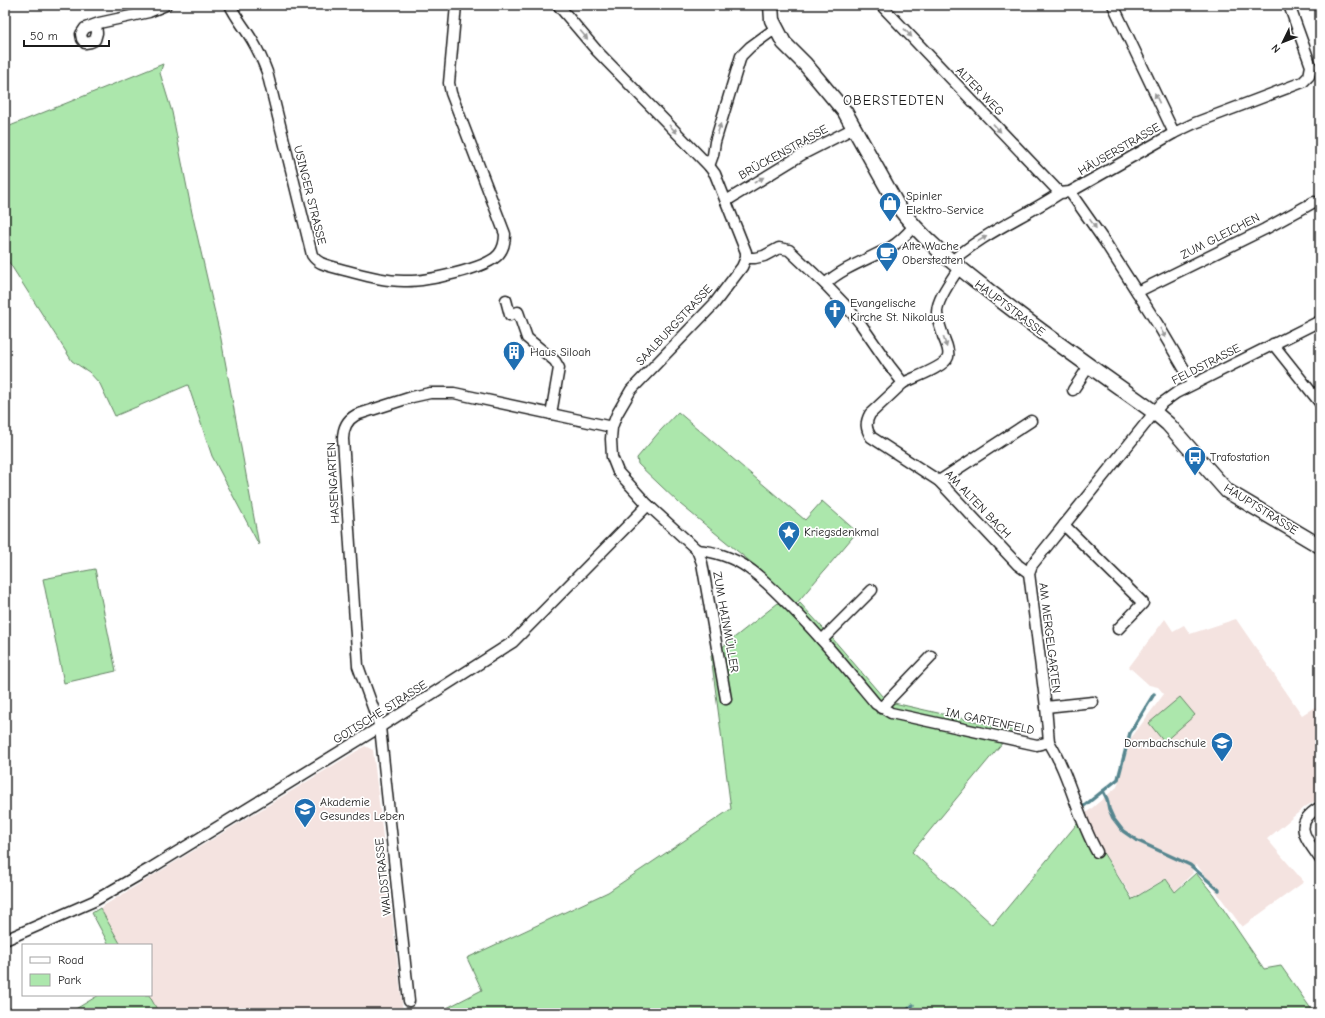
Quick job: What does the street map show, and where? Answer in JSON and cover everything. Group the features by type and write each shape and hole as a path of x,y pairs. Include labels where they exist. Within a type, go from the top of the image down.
{"street":[{"path":"96,25 149,12 166,5"},
{"name":"USINGER STRASSE","path":"230,5 261,56 267,72 312,255 318,261 328,266 373,278 405,282 444,276 487,263 499,255 505,241 504,234 451,93 449,83 456,5"},
{"path":"558,5 597,51 709,166 715,174 743,243 746,258 764,256 779,248 790,250 825,284 860,323 903,383"},
{"name":"HAUPTSTRASSE","path":"771,5 772,20 784,43 806,64 845,112 897,205 914,226 955,264 1024,320 1154,412 1227,490 1320,546"},
{"name":"ALTER WEG","path":"881,5 1065,193 1105,242 1160,328 1193,384"},
{"path":"1113,5 1174,133"},
{"name":"HÄUSERSTRASSE","path":"903,383 931,370 948,358 948,351 937,318 937,310 940,299 960,254 980,240 1174,133 1196,123 1303,82 1309,76 1311,66 1289,5"},
{"path":"709,166 741,56 776,28"},
{"name":"BRÜCKENSTRASSE","path":"726,201 803,154 854,128"},
{"name":"ZUM GLEICHEN","path":"1137,292 1265,229 1314,202"},
{"path":"825,284 840,272 892,246 901,240 914,226"},
{"name":"SAALBURGSTRASSE","path":"697,550 648,505 623,478 615,466 612,457 612,427 617,414 631,390 714,304 742,267 746,258"},
{"path":"506,300 510,315 518,312 527,338 555,361 559,368 551,414"},
{"name":"FELDSTRASSE","path":"1154,412 1167,399 1193,384 1320,321"},
{"path":"1274,344 1320,403"},
{"path":"1073,390 1089,366"},
{"name":"AM ALTEN BACH","path":"903,383 870,414 866,428 871,437 939,481 1018,565 1029,573"},
{"name":"HASENGARTEN","path":"380,727 358,666 343,439 343,432 348,421 356,415 412,397 430,393 454,394 612,427"},
{"path":"1029,573 1032,565 1154,412"},
{"path":"939,481 1031,421"},
{"name":"GOTISCHE STRASSE","path":"5,940 94,901 151,868 380,727 514,642 648,505"},
{"path":"1064,525 1143,603 1118,629"},
{"name":"IM GARTENFELD","path":"697,550 706,550 729,558 747,567 760,577 822,640 881,708 891,713 1036,745 1049,742 1057,756 1089,838 1097,852"},
{"name":"ZUM HAINMÜLLER","path":"697,550 702,563 726,699"},
{"name":"AM MERGELGARTEN","path":"1029,573 1049,742"},
{"path":"822,640 872,590"},
{"path":"881,708 931,656"},
{"name":"AM MERGELGARTEN","path":"1046,707 1094,702"},
{"name":"WALDSTRASSE","path":"380,727 409,1001"},
{"path":"1320,807 1308,815 1304,820 1303,827 1305,837 1320,859"}],"shaded area":[{"name":"Dornbachschule","path":"1165,619 1173,631 1184,625 1190,634 1236,619 1302,715 1318,705 1320,709 1320,798 1305,807 1267,839 1304,882 1242,927 1197,865 1192,870 1193,873 1175,891 1166,878 1133,898 1092,835 1086,813 1117,787 1131,738 1164,694 1158,687 1149,685 1129,667"},
{"name":"Akademie Gesundes Leben","path":"365,746 373,750 403,1012 159,1013 150,996 152,996 152,944 120,944 100,908"}],"green space":[{"path":"163,64 160,73 172,112 192,213 221,339 259,545 212,456 188,385 115,416 100,384 89,372 72,361 5,256 5,128"},
{"path":"678,412 805,520 822,501 857,532 796,604 764,573 680,504 638,464 637,458"},
{"path":"95,569 116,671 64,683 43,579"},
{"path":"778,603 790,613 800,603 882,696 894,703 1013,730 912,852 993,925 1086,813 1092,835 1132,899 1131,900 1166,879 1175,892 1196,873 1213,894 1264,969 1281,966 1314,1013 437,1013 482,990 467,958 608,892 731,809 711,656"},
{"path":"1180,697 1195,715 1164,742 1149,723"},
{"path":"100,908 120,944 108,944 92,913"},
{"path":"97,996 150,996 159,1013 69,1013"}],"waterway":[{"path":"1084,806 1118,779 1130,733 1154,694"},
{"path":"1103,791 1113,818 1123,831 1136,840 1190,865 1219,890"},
{"path":"904,1013 913,1005"}],"place":[{"name":"Spinler Elektro-Service","path":"890,222"},
{"name":"Alte Wache Oberstedten","path":"887,272"},
{"name":"Evangelische Kirche St. Nikolaus","path":"835,330"},
{"name":"Haus Siloah","path":"514,372"},
{"name":"Trafostation","path":"1195,476"},
{"name":"Kriegsdenkmal","path":"789,552"},
{"name":"Dornbachschule","path":"1222,762"},
{"name":"Akademie Gesundes Leben","path":"305,828"}],"district":[{"name":"OBERSTEDTEN","path":"894,100"}]}
